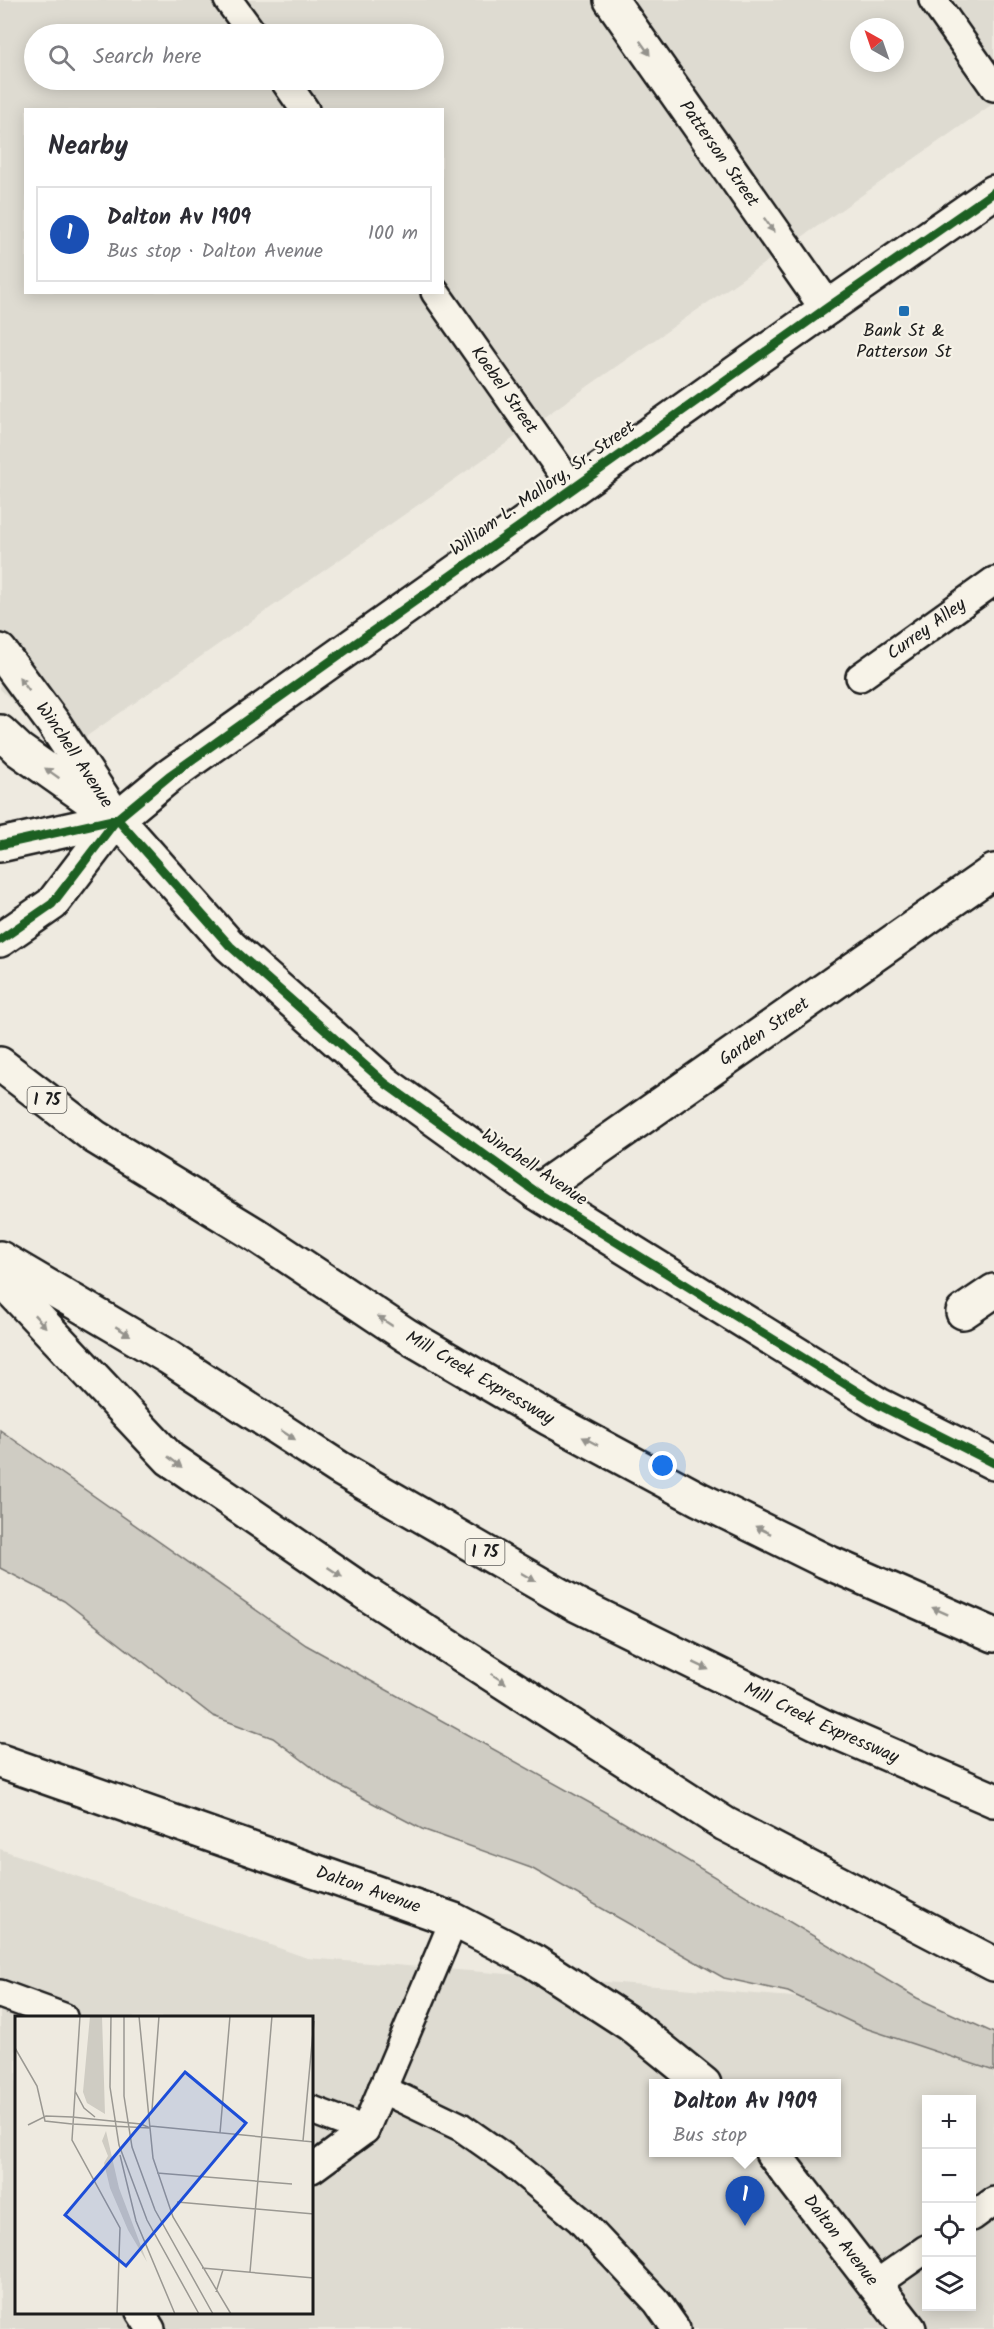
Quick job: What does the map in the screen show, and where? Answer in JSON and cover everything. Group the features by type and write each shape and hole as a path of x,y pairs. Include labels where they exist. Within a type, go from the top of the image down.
{"main road":[{"name":"Patterson Street","path":"612,0 827,308"},
{"name":"William L. Mallory, Sr. Street","path":"0,940 52,904 117,819 169,776 827,308 994,192"},
{"name":"Winchell Avenue","path":"0,651 54,724 117,819 230,946 386,1084 536,1192 879,1405 994,1463"},
{"path":"0,732 18,750 117,819"},
{"name":"William L. Mallory, Sr. Street","path":"0,845 117,819"},
{"name":"Garden Street","path":"536,1192 994,871"},
{"name":"Mill Creek Expressway","path":"0,1064 95,1137 256,1235 406,1335 550,1419 699,1499 825,1561 994,1635"},
{"name":"Mill Creek Expressway","path":"0,1258 168,1357 339,1468 574,1604 825,1726 994,1800"},
{"path":"0,1278 170,1459 180,1466 364,1592 724,1824 994,1964"},
{"path":"963,1312 994,1291"},
{"name":"Dalton Avenue","path":"0,1761 454,1920 533,1961 630,2024 698,2079"},
{"name":"Dalton Avenue","path":"776,2157 876,2284 897,2325"}],"lane":[{"path":"228,0 246,24"},
{"path":"933,0 994,87"},
{"path":"291,90 305,108"},
{"name":"Koebel Street","path":"436,294 573,488"},
{"name":"Currey Alley","path":"860,677 994,581"},
{"path":"314,2168 365,2130 454,1920"},
{"path":"0,1994 60,2016"},
{"path":"382,2090 461,2127 508,2160 580,2220 657,2302 676,2329"},
{"path":"314,2111 365,2130"},
{"path":"976,2214 994,2201"},
{"path":"876,2284 922,2252"},
{"path":"141,2314 152,2329"}],"shaded area":[{"path":"0,0 994,0 994,103 64,752 0,689"},
{"path":"0,1430 306,1645 606,1812 917,1998 994,2033 994,2071 862,2027 788,1992 724,1978 531,1868 422,1829 329,1780 273,1738 213,1716 64,1601 0,1568"},
{"path":"0,1849 307,1958 793,1997 931,2039 994,2062 994,2329 0,2329"}],"cycle path":[{"path":"0,940 52,904 117,819 169,776 827,308 994,192"},
{"path":"117,819 230,946 386,1084 536,1192 879,1405 994,1463"},
{"path":"0,845 117,819"}],"place":[{"name":"Bank St & Patterson St","path":"904,311"},
{"name":"Dalton Av 1909","path":"745,2226"}]}
